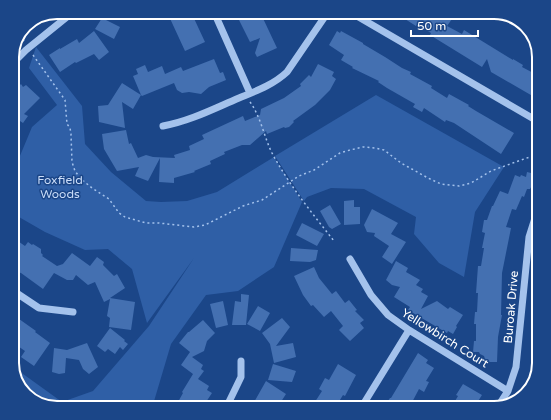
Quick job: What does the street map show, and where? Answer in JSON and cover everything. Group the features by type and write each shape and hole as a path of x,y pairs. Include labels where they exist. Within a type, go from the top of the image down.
{"street":[{"path":"19,57 64,19"},
{"path":"217,19 250,97"},
{"path":"163,126 197,117 250,97 280,79 287,72 323,19"},
{"path":"362,19 532,118"},
{"name":"Buroak Drive","path":"503,400 508,391 516,367 529,237 532,228"},
{"name":"Yellowbirch Court","path":"350,258 375,300 388,315 409,330 508,391"},
{"path":"19,295 39,308 73,312"},
{"path":"366,401 409,330"},
{"path":"229,401 241,377 241,360"}],"path":[{"path":"23,40 65,100 67,124 70,128 71,134 72,162 75,171 92,188 109,199 119,213 125,217 146,224 159,223 194,227 205,225 244,206 262,200 290,181 314,170 340,154 363,147 384,150 401,163 428,178 441,184 459,186 471,182 499,168 532,156"},
{"path":"250,97 272,152 314,216 334,241"}],"green space":[{"name":"Foxfield Woods","path":"36,47 82,106 85,144 111,172 146,201 187,201 217,192 274,157 302,202 274,267 238,291 206,295 171,344 154,401 65,401 93,391 149,326 194,258 147,323 132,269 108,249 85,250 45,232 19,217 19,158 32,127 57,105 29,68"},
{"path":"376,95 504,167 475,212 464,277 439,263 414,234 416,217 364,189 331,188 307,197 304,201 275,156"},
{"name":"Foxfield Woods","path":"20,372 61,401 45,399 38,396 28,388"}],"building":[{"path":"101,19 120,27 114,39 95,29"},
{"path":"170,19 194,19 205,42 185,51"},
{"path":"263,19 277,48 257,57 255,53 260,38 250,42 239,20"},
{"path":"405,19 452,19 447,26 462,34 464,30 523,65 522,67 532,72 532,96 491,72 487,59 482,67 430,35 431,33 417,25 416,26"},
{"path":"94,31 109,52 99,60 94,54 76,63 75,62 60,72 49,55 77,39 79,43"},
{"path":"337,31 340,33 341,31 363,43 402,68 411,72 410,74 432,86 431,88 447,98 449,94 514,133 501,154 454,123 446,120 445,122 424,108 422,112 413,107 415,104 387,88 378,82 379,81 352,68 353,67 341,60 344,55 329,45"},
{"path":"214,59 220,73 223,72 226,80 209,87 201,94 189,92 182,93 177,90 174,83 142,96 133,76 138,74 136,69 145,65 148,72 162,66 165,74 181,67 183,71"},
{"path":"318,64 334,72 332,76 336,79 330,90 315,105 293,121 294,122 289,127 284,127 267,134 266,131 250,145 242,145 224,152 225,154 210,161 211,164 194,171 195,172 174,178 174,183 159,182 160,158 148,181 135,176 139,167 117,171 104,149 102,134 126,130 129,144 131,143 138,158 146,155 153,157 175,158 174,155 190,150 189,146 204,139 202,135 243,116 245,121 260,115 261,109 284,98 301,86 300,84 309,75 311,77"},
{"path":"122,83 141,95 133,109 122,102 125,128 99,122 98,106 108,105"},
{"path":"21,84 23,87 26,85 40,98 24,114 28,116 23,123 20,121 19,122 19,86"},
{"path":"527,172 532,174 532,185 530,189 527,189 524,197 522,196 516,210 512,209 506,227 511,228 502,273 502,315 498,337 497,362 486,362 484,356 479,352 473,352 474,341 476,341 476,324 474,324 475,312 477,312 478,293 476,293 478,266 481,266 484,248 482,248 485,233 482,232 484,220 487,220 500,191 508,194 515,175 526,177"},
{"path":"354,200 354,207 360,207 360,224 344,225 344,201"},
{"path":"330,205 341,224 332,229 329,227 320,211"},
{"path":"372,209 398,223 391,234 406,242 392,264 382,257 389,246 374,236 375,233 367,232 364,225"},
{"path":"302,223 324,234 317,246 296,235"},
{"path":"19,242 25,246 28,242 41,249 42,256 57,266 63,264 72,253 90,266 97,257 104,262 103,265 114,276 117,274 125,288 110,298 135,302 131,330 109,327 110,318 107,316 110,299 104,302 95,282 88,285 76,275 73,280 67,280 54,273 43,289 19,272"},
{"path":"291,248 318,250 316,260 310,262 290,261"},
{"path":"396,261 408,268 406,272 420,280 416,285 423,289 421,292 428,296 421,309 437,301 448,309 450,307 463,315 453,334 448,331 447,333 408,310 410,307 394,297 400,287 392,285 386,280"},
{"path":"314,267 319,278 332,294 336,291 345,303 349,300 357,310 355,311 364,320 360,323 364,328 350,341 339,330 343,326 331,311 324,317 313,305 311,306 303,295 294,276"},
{"path":"241,294 249,295 246,325 232,325 235,301 241,302"},
{"path":"223,301 228,325 216,328 210,304"},
{"path":"258,306 270,313 260,331 247,324"},
{"path":"282,318 290,327 276,346 293,343 296,357 274,363 270,344 262,333"},
{"path":"19,319 50,343 34,366 21,357 25,351 19,347"},
{"path":"203,320 215,333 207,341 204,351 192,357 203,365 201,369 204,371 198,379 209,386 207,390 212,393 207,401 179,401 183,393 182,392 193,374 181,365 190,352 179,343"},
{"path":"110,328 128,344 123,350 120,347 115,354 108,349 105,352 97,346"},
{"path":"87,343 98,367 89,374 83,369 79,360 66,358 65,373 59,374 52,372 54,348 67,350"},
{"path":"418,353 428,360 426,363 434,368 426,381 429,382 424,392 419,389 413,401 388,401"},
{"path":"273,364 296,371 292,382 268,380"},
{"path":"338,364 356,375 345,396 343,395 339,401 316,401 322,391 319,389 325,378 329,380"},
{"path":"266,381 286,394 282,401 255,401"},
{"path":"463,384 482,395 478,401 455,401 458,396 456,395"}]}
